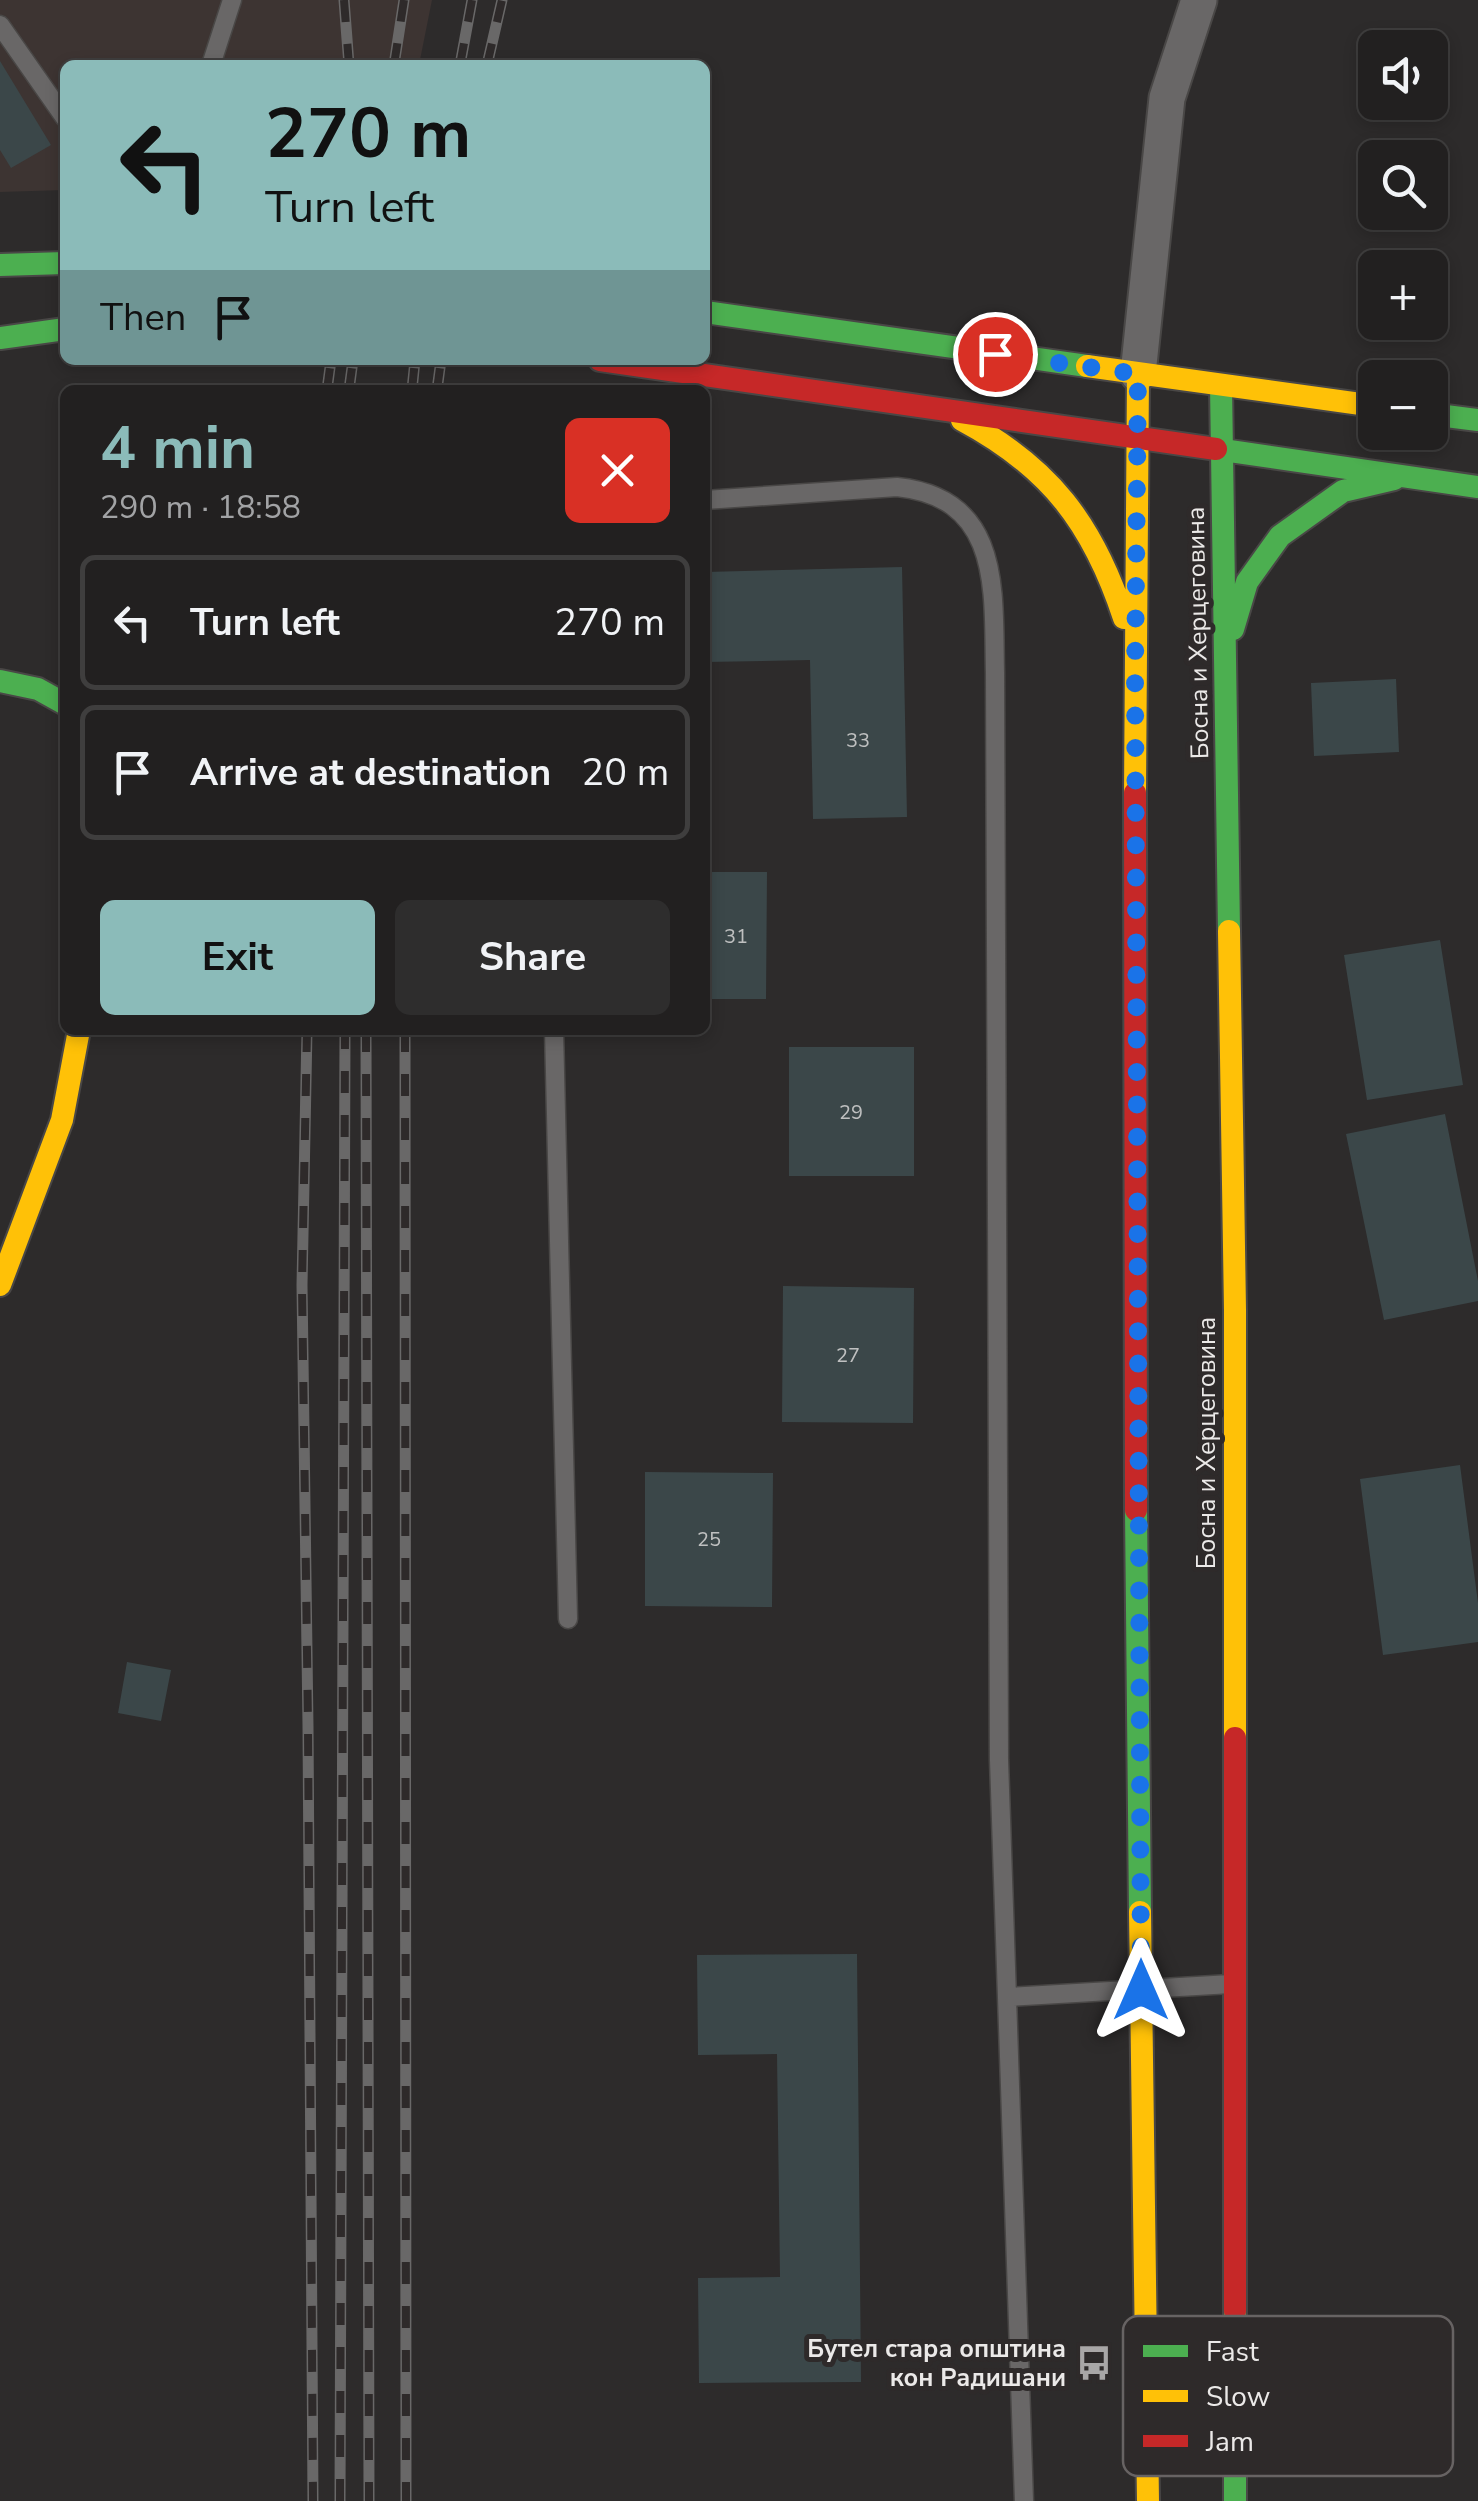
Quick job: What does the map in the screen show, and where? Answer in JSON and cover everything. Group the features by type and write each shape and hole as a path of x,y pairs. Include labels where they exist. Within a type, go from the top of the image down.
{"street":[{"path":"1145,2316 1135,676 1138,374 1167,98 1199,0"},
{"path":"0,265 60,263"},
{"path":"710,313 1358,404"},
{"path":"0,338 60,330"},
{"path":"635,365 1478,486"},
{"name":"Босна и Херцеговина","path":"1221,385 1234,1310 1235,2316"},
{"path":"934,408 993,435 1039,470 1063,496 1105,559 1123,615 1135,676"},
{"path":"1448,416 1478,420"},
{"path":"1226,649 1248,582 1280,536 1343,491 1408,476"},
{"path":"0,680 38,688 60,701"},
{"path":"0,1286 62,1120 78,1035"},
{"path":"1148,2476 1148,2501"},
{"name":"Босна и Херцеговина","path":"1235,2476 1235,2501"}],"lane":[{"path":"213,60 232,0"},
{"path":"0,25 60,111"},
{"path":"710,500 898,487 922,490 961,510 990,570 996,674 999,1760 1024,2501"},
{"path":"554,1035 568,1619"},
{"path":"1008,1997 1236,1984"}],"shaded area":[{"path":"0,0 432,0 420,60 60,60 60,190 0,192"}],"building":[{"path":"0,61 51,145 11,168 0,150"},
{"path":"902,567 907,817 813,819 810,660 710,662 710,572"},
{"path":"1396,679 1399,752 1314,756 1311,683"},
{"path":"710,872 767,872 766,999 710,999"},
{"path":"1440,940 1463,1085 1367,1100 1344,955"},
{"path":"789,1047 914,1047 914,1176 789,1176"},
{"path":"1445,1114 1478,1281 1478,1301 1384,1320 1346,1134"},
{"path":"783,1286 914,1288 913,1423 782,1422"},
{"path":"1460,1465 1478,1603 1478,1642 1383,1655 1360,1479"},
{"path":"645,1472 773,1473 772,1607 645,1606"},
{"path":"127,1662 171,1670 161,1721 118,1713"},
{"path":"857,1954 861,2382 699,2383 698,2278 780,2277 777,2054 698,2055 697,1955"}],"railway":[{"path":"344,0 349,60"},
{"path":"395,60 404,0"},
{"path":"461,60 472,0"},
{"path":"488,60 502,0"},
{"path":"328,385 330,365"},
{"path":"350,385 352,365"},
{"path":"412,385 414,365"},
{"path":"438,385 440,365"},
{"path":"307,1035 302,1285 313,2501"},
{"path":"340,2501 345,1035"},
{"path":"366,1035 369,2501"},
{"path":"405,1035 406,2501"}],"traffic: fast":[{"path":"0,265 60,263"},
{"path":"710,313 1087,366"},
{"path":"0,338 60,330"},
{"path":"1221,385 1229,931"},
{"path":"1448,416 1478,420"},
{"path":"1216,449 1478,487"},
{"path":"1233,629 1247,582 1280,536 1343,491 1394,479"},
{"path":"0,681 38,689 60,701"},
{"path":"1136,1510 1140,1912"},
{"path":"1235,2311 1235,2316"},
{"path":"1235,2476 1235,2501"}],"traffic: slow":[{"path":"1087,366 1358,404"},
{"path":"1135,793 1138,374"},
{"path":"962,420 1020,458 1064,501 1098,554 1124,618"},
{"path":"1229,931 1235,1310 1235,1738"},
{"path":"0,1285 62,1120 78,1035"},
{"path":"1140,1912 1145,2316"},
{"path":"1148,2476 1148,2501"}],"traffic: jam":[{"path":"635,365 1216,449"},
{"path":"1135,793 1136,1510"},
{"path":"1235,1738 1235,2311"}],"place":[{"name":"Бутел стара општина кон Радишани","path":"1094,2363"}],"route":[{"path":"995,354 1138,374 1135,676 1141,1990"}]}
